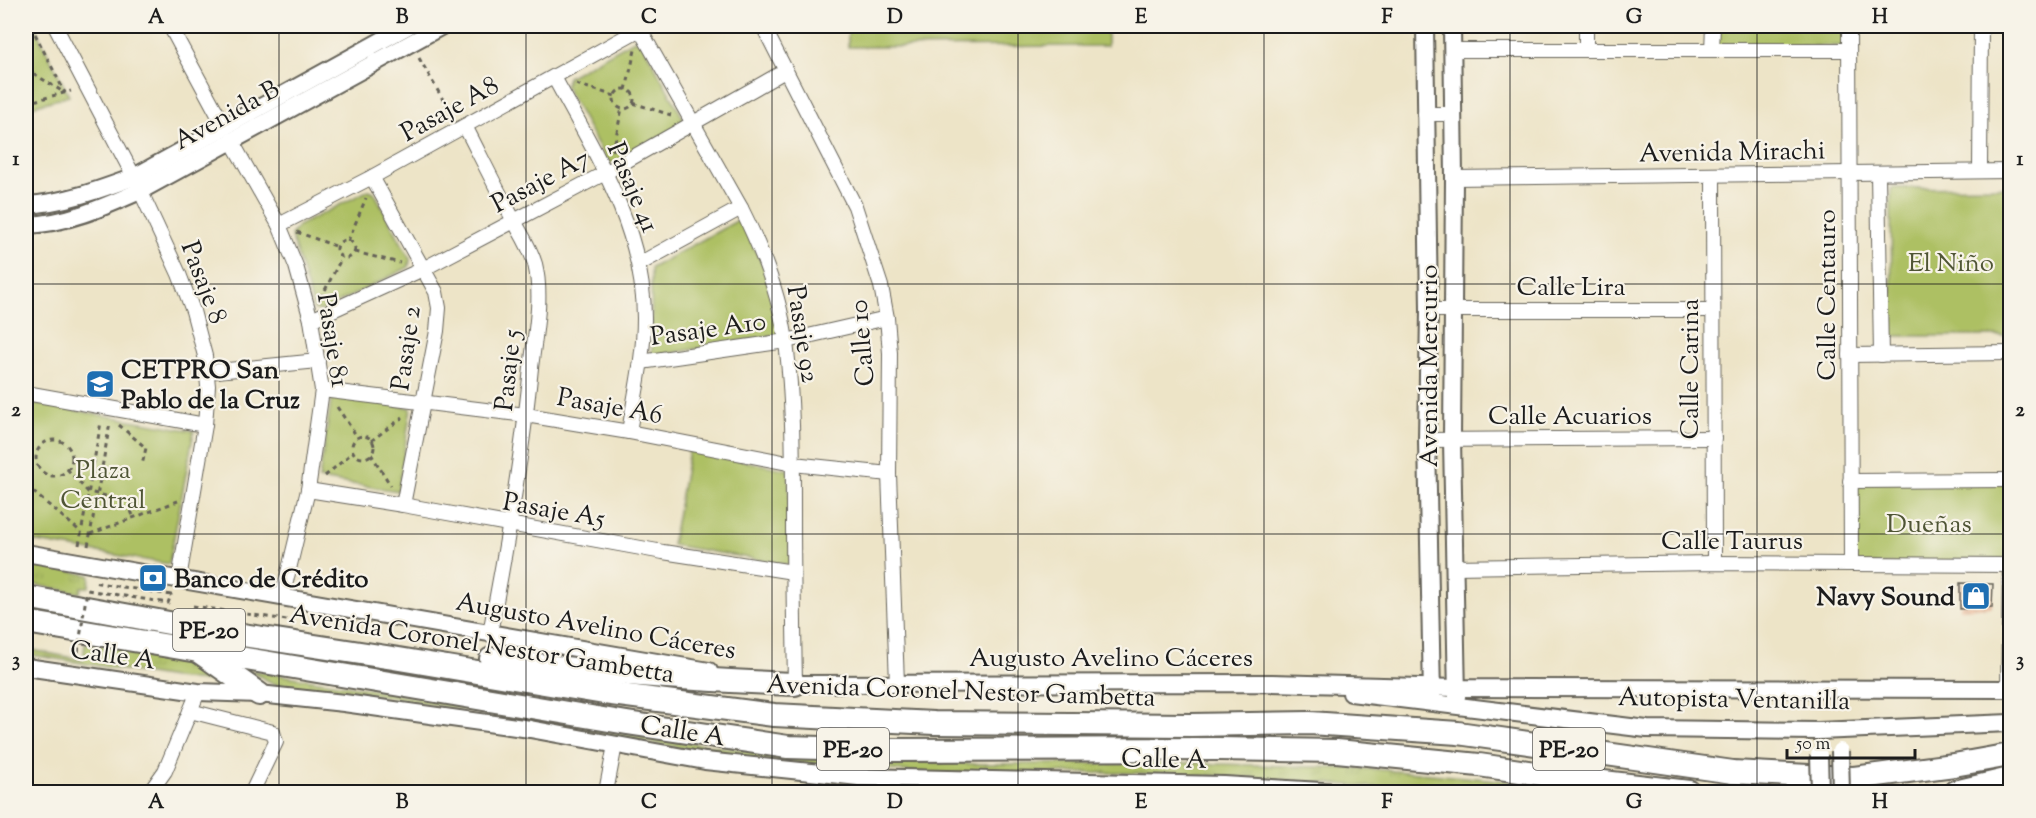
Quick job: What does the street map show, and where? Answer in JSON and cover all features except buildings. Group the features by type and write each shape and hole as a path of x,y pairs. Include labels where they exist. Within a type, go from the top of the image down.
{"highway":[{"name":"Avenida Coronel Nestor Gambetta","path":"26,597 191,627 604,693 774,715 934,723 1191,725 1310,723 1458,733 1830,787"},
{"name":"Avenida Coronel Nestor Gambetta","path":"26,622 627,723 788,747 890,750 1337,751 1479,765 1689,792"},
{"path":"195,649 259,694"},
{"path":"393,658 468,656 686,680 795,684"},
{"name":"PE-20","path":"1830,787 1854,778 2010,755"},
{"path":"1955,792 2010,779"}],"street":[{"name":"Pasaje 8","path":"55,26 137,184 179,274 201,339 207,372 205,425 179,579"},
{"name":"Pasaje 81","path":"172,26 279,225 296,266 311,320 322,390 308,490 282,598"},
{"name":"Avenida B","path":"26,225 95,212 137,184 413,33 442,26"},
{"name":"Calle 10","path":"763,26 841,175 855,206 881,286 890,353 889,474 897,683"},
{"name":"Avenida Mercurio","path":"1425,26 1429,310 1427,440 1433,704"},
{"name":"Avenida Mercurio","path":"1452,26 1454,178 1452,440 1456,706"},
{"path":"1586,26 1586,50"},
{"path":"1712,50 1713,26"},
{"name":"Calle Centauro","path":"1849,26 1851,564"},
{"path":"1980,171 1981,26"},
{"name":"Pasaje A8","path":"279,225 372,177 554,77 639,27"},
{"name":"Pasaje 92","path":"639,27 695,123 756,237 770,275 786,341 793,464 795,684"},
{"path":"1452,50 1849,50"},
{"name":"Pasaje A7","path":"311,320 423,269 695,123 785,71"},
{"name":"Pasaje 41","path":"554,77 605,172 635,243 644,320 641,362 629,432"},
{"path":"1425,114 1453,114"},
{"name":"Pasaje 5","path":"463,127 530,248 536,267 538,289 538,310 526,415 510,526 490,633"},
{"name":"Avenida Mirachi","path":"1454,178 2010,171"},
{"path":"1878,173 1881,355"},
{"name":"Calle Carina","path":"1713,175 1714,563"},
{"name":"Pasaje 2","path":"372,177 436,292 439,308 437,331 404,505"},
{"name":"Avenida B","path":"26,206 137,184"},
{"path":"639,264 741,208"},
{"name":"Calle Lira","path":"1429,310 1713,310"},
{"name":"Pasaje A10","path":"641,362 786,341 887,318"},
{"path":"1850,355 2010,353"},
{"path":"207,372 318,361"},
{"name":"Pasaje A6","path":"322,390 526,415 629,432 793,464 889,474"},
{"path":"26,393 205,425"},
{"name":"Calle Acuarios","path":"1427,440 1714,438"},
{"path":"1850,481 2010,480"},
{"name":"Pasaje A5","path":"308,490 663,552 793,572"},
{"name":"Augusto Avelino Cáceres","path":"26,554 795,684 1272,683 1457,688"},
{"path":"2009,690 2010,555"},
{"name":"Calle Taurus","path":"1454,567 1714,563 2010,565"},
{"name":"Calle A","path":"26,667 198,692 259,694 322,700 506,726 705,761 859,777 1224,784 1338,792"},
{"name":"Augusto Avelino Cáceres","path":"1272,683 1456,706"},
{"name":"Autopista Ventanilla","path":"1457,688 2009,690"},
{"path":"150,792 165,771 198,692"},
{"name":"Autopista Ventanilla","path":"1456,706 1647,729 1839,730 2010,723"},
{"path":"190,711 273,732 276,742 252,792"},
{"path":"1818,730 1819,755 1830,787"},
{"path":"1830,787 1840,751 1839,730"},
{"path":"606,792 615,745"}],"path":[{"path":"31,26 65,93"},
{"path":"413,33 463,127"},
{"path":"625,54 635,48"},
{"path":"635,48 641,58"},
{"path":"626,90 635,48"},
{"path":"26,69 65,93"},
{"path":"574,83 584,77"},
{"path":"26,103 65,93 86,83"},
{"path":"574,83 615,96"},
{"path":"574,83 579,93"},
{"path":"626,90 633,95 633,103 629,108 618,107 615,96 617,92 626,90"},
{"path":"633,103 678,117 672,107"},
{"path":"613,153 622,108"},
{"path":"607,143 613,153"},
{"path":"613,153 622,148"},
{"path":"348,241 369,192"},
{"path":"299,227 294,234 338,247"},
{"path":"343,241 348,241 355,247 355,252 350,258 342,257 338,254 338,247 343,241"},
{"path":"355,252 407,264"},
{"path":"317,307 342,257"},
{"path":"334,417 338,404 358,438"},
{"path":"102,417 79,546 87,548 111,418 146,448 142,465"},
{"path":"371,441 403,417"},
{"path":"327,464 326,477 353,452 354,441 365,437 371,441 373,450 371,454 391,487"},
{"path":"51,441 64,444 72,460 68,470 53,476 40,470 36,456 44,443 51,441"},
{"path":"353,452 361,458 371,454"},
{"path":"68,470 88,492 111,497"},
{"path":"26,486 81,532"},
{"path":"90,534 180,501 178,511"},
{"path":"131,511 134,518"},
{"path":"78,652 87,590 168,603 171,595 93,582"}],"green space":[{"path":"26,26 34,26 69,96 26,108"},
{"path":"848,26 1107,26 1107,46 848,47"},
{"path":"1717,26 1845,26 1845,46 1716,46"},
{"path":"634,40 642,43 684,120 678,127 615,162 608,163 565,86 568,77"},
{"name":"El Niño","path":"2010,187 2010,336 1892,336 1891,188"},
{"path":"369,190 374,192 410,259 409,267 321,311 314,309 291,235 298,226"},
{"path":"740,219 765,270 780,335 652,356 651,268"},
{"path":"332,396 411,408 398,491 319,479"},
{"name":"Plaza Central","path":"26,402 194,431 169,564 26,540"},
{"path":"689,450 789,470 790,565 672,545"},
{"name":"Dueñas","path":"1857,481 2006,481 2006,564 1851,564"},
{"path":"26,563 90,575 89,587 81,587 80,593 26,583"},
{"path":"85,643 196,662 227,683 173,678 26,654 26,649 83,660"},
{"path":"248,670 370,689 622,734 777,754 863,760 982,764 1193,763 1373,769 1598,792 1414,792 1266,778 1127,773 930,773 772,761 697,751 355,691 280,687"}],"place":[{"name":"CETPRO San Pablo de la Cruz","path":"100,384"},
{"name":"Banco de Crédito","path":"153,578"},
{"name":"Navy Sound","path":"1976,596"}]}
